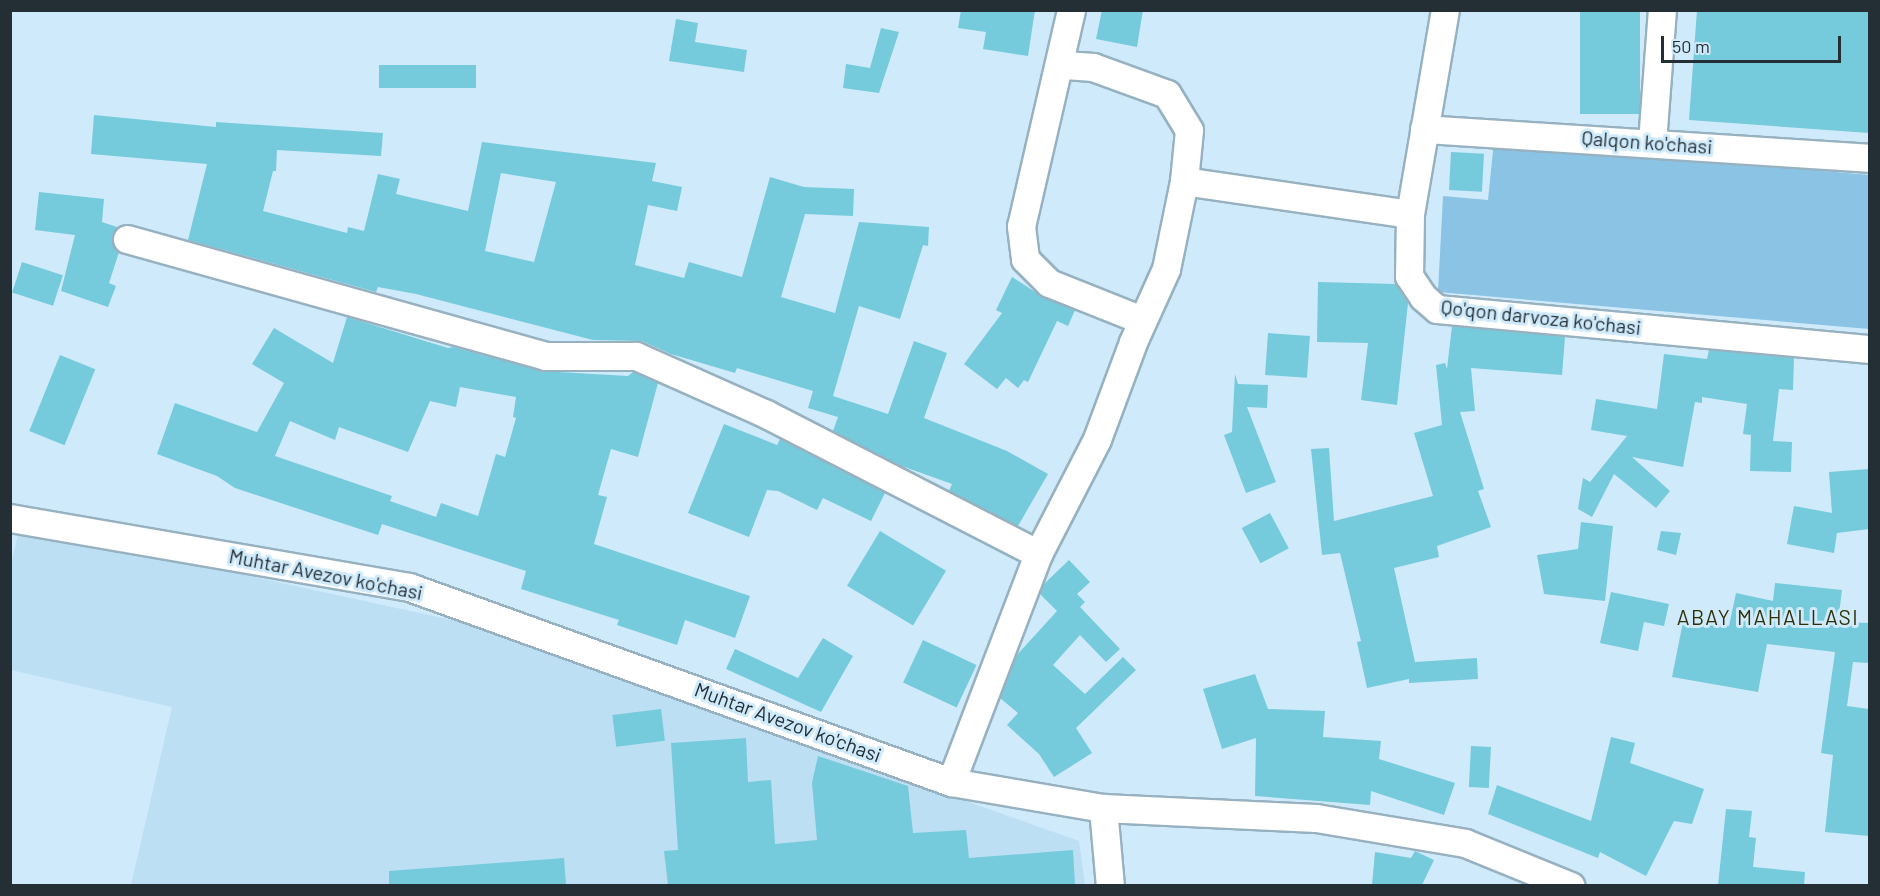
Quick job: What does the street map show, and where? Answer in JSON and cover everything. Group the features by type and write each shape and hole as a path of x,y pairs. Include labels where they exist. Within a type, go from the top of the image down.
{"street":[{"path":"1071,10 1061,65 1021,226 1025,259 1049,283 1143,320"},
{"name":"Qo'qon darvoza ko'chasi","path":"1445,10 1410,214 1409,276 1423,297 1437,309 1869,349"},
{"path":"1652,142 1662,10"},
{"path":"951,782 1038,554 1097,439 1143,320 1166,269 1184,181 1189,130 1167,94 1093,67 1061,65"},
{"name":"Qalqon ko'chasi","path":"1424,129 1652,142 1869,158"},
{"path":"1184,181 1410,214"},
{"path":"127,239 544,356 636,356 766,414 1038,554"},
{"name":"Muhtar Avezov ko'chasi","path":"10,518 95,529 409,587 951,782 1103,808 1316,818 1465,843 1571,885"},
{"path":"1103,808 1110,885"}],"shaded area":[{"path":"1494,141 1869,175 1869,329 1438,292 1443,196 1488,200"},
{"path":"20,526 461,622 1079,841 1085,885 131,885 172,707 11,670 11,564"}],"building":[{"path":"961,10 1035,10 1028,56 983,49 986,32 958,28"},
{"path":"1102,10 1143,10 1137,47 1096,39"},
{"path":"1580,10 1640,10 1640,114 1580,114"},
{"path":"1697,10 1869,10 1869,133 1689,120"},
{"path":"676,19 698,23 695,42 747,50 744,72 669,61"},
{"path":"881,28 899,32 879,93 843,88 846,64 870,68"},
{"path":"379,65 476,65 476,88 379,88"},
{"path":"94,115 216,127 216,122 383,133 381,156 277,150 276,171 273,171 263,211 347,233 348,227 364,231 378,174 400,179 396,194 468,211 482,142 656,163 652,181 682,187 677,211 648,205 635,265 684,278 689,262 742,277 770,177 804,187 854,189 853,216 805,214 781,297 835,313 859,222 929,227 928,246 923,245 900,319 859,306 833,396 888,414 914,341 947,353 924,418 1007,451 1048,474 1018,526 949,491 952,484 899,465 833,431 838,417 808,408 813,391 737,368 735,373 671,354 642,341 593,340 416,294 378,287 376,292 188,240 207,164 91,154","holes":["501,173 556,182 534,262 485,251"]},
{"path":"1451,152 1484,154 1482,192 1449,190"},
{"path":"39,192 104,199 102,222 117,227 112,242 119,252 109,283 116,286 108,307 61,291 75,235 35,230"},
{"path":"22,262 63,275 53,306 12,292"},
{"path":"1012,277 1043,297 1075,310 1068,326 1057,321 1028,382 1024,380 1018,388 1006,378 997,389 964,364 1002,313 996,310"},
{"path":"1318,282 1396,284 1408,303 1397,405 1361,400 1368,343 1317,342"},
{"path":"347,317 448,348 453,347 541,371 628,376 633,372 658,383 638,457 611,449 598,495 607,497 594,544 750,596 735,638 685,620 677,645 617,625 619,620 521,589 526,571 382,524 378,535 235,488 217,476 157,454 175,403 257,432 284,383 252,364 274,328 333,363","holes":["460,387 516,397 513,417 516,418 505,457 496,454 478,516 441,503 436,517 390,501 392,496 275,456 290,421 335,440 339,427 408,452 430,401 456,407"]},
{"path":"1452,326 1565,337 1562,375 1471,368 1475,411 1460,412 1484,489 1478,491 1491,527 1437,546 1439,557 1394,568 1415,662 1477,658 1478,679 1409,683 1409,679 1367,688 1357,642 1361,641 1340,553 1322,555 1311,449 1329,448 1334,521 1433,496 1414,433 1442,425 1436,365 1445,363 1447,369"},
{"path":"1268,333 1310,336 1307,378 1265,375"},
{"path":"1709,350 1794,358 1793,390 1779,389 1773,441 1792,442 1791,472 1750,471 1751,435 1743,434 1747,404 1702,397 1702,403 1695,402 1683,467 1632,457 1670,491 1656,508 1614,474 1592,517 1578,509 1583,478 1590,482 1627,436 1591,430 1596,399 1657,409 1664,354 1707,359"},
{"path":"60,355 95,369 65,445 29,431"},
{"path":"1235,374 1238,384 1268,385 1267,408 1247,407 1276,482 1246,493 1224,435 1232,432"},
{"path":"724,424 777,445 780,439 885,493 871,521 823,498 817,510 778,491 767,490 749,537 688,513"},
{"path":"1869,469 1869,529 1837,533 1834,553 1787,544 1794,506 1832,513 1829,472"},
{"path":"1270,513 1289,548 1261,563 1242,528"},
{"path":"1581,522 1613,526 1605,601 1544,594 1537,555 1578,549"},
{"path":"880,531 946,571 913,626 847,586"},
{"path":"1661,531 1681,533 1676,555 1657,550"},
{"path":"1069,560 1090,582 1077,594 1085,602 1080,607 1120,649 1106,662 1080,635 1053,665 1085,694 1123,657 1136,670 1076,728 1092,753 1054,777 1039,754 1007,725 1018,713 1000,698 1015,657 1057,611 1040,594 1043,585"},
{"path":"1775,583 1842,590 1838,622 1869,623 1869,663 1853,662 1847,706 1869,709 1869,836 1825,832 1833,755 1821,753 1835,652 1767,644 1758,692 1672,677 1684,617 1729,626 1736,593 1773,601"},
{"path":"1611,592 1669,604 1664,626 1644,622 1638,651 1600,643"},
{"path":"823,638 853,656 821,712 726,669 735,649 798,678"},
{"path":"923,640 976,665 957,708 903,683"},
{"path":"1255,674 1268,709 1325,711 1323,737 1381,741 1379,759 1455,783 1444,815 1371,791 1370,805 1255,796 1256,738 1222,749 1203,689"},
{"path":"661,709 665,741 616,747 612,715"},
{"path":"1611,737 1635,743 1630,763 1704,789 1692,824 1674,821 1646,876 1600,852 1598,858 1488,814 1497,785 1591,821"},
{"path":"746,738 748,782 771,780 775,844 817,840 812,783 818,756 908,786 913,833 966,830 969,858 1073,850 1075,885 668,885 664,851 678,850 671,743"},
{"path":"1471,746 1491,747 1489,788 1469,787"},
{"path":"1726,809 1752,811 1749,837 1756,838 1753,867 1805,872 1804,885 1718,885"},
{"path":"1415,851 1434,860 1422,885 1372,885 1375,852 1411,858"},
{"path":"564,858 566,885 389,885 389,871"}],"district":[{"name":"ABAY MAHALLASI","path":"1768,617"}]}
